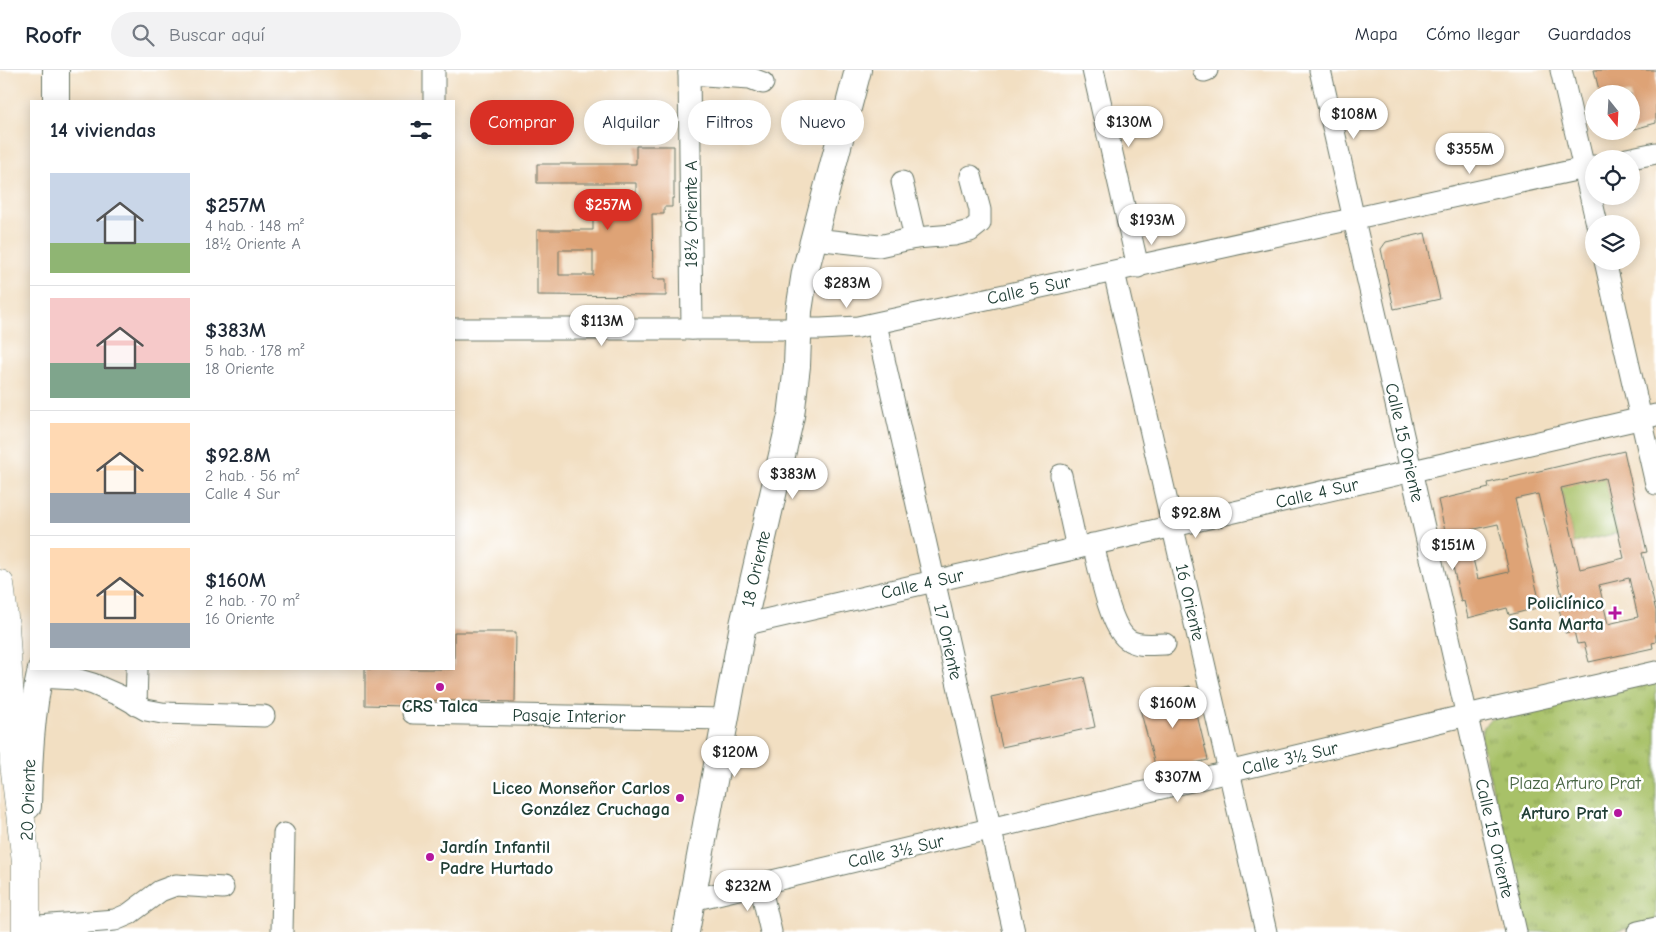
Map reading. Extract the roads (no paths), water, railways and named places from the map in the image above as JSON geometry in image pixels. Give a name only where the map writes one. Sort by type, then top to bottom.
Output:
[{"type":"highway","points":[[0,584],[5,626],[14,763],[26,862]]},
{"type":"highway","name":"20 Oriente","points":[[26,862],[26,929]]},
{"type":"main road","points":[[56,70],[56,100]]},
{"type":"main road","name":"18 Oriente","points":[[687,922],[743,625],[791,416],[795,392],[798,328],[805,272],[858,70]]},
{"type":"main road","name":"20 Oriente","points":[[26,862],[30,746],[40,673]]},
{"type":"street","points":[[434,70],[434,100]]},
{"type":"street","points":[[1093,70],[1138,266]]},
{"type":"street","name":"Calle 15 Oriente","points":[[1320,70],[1516,932]]},
{"type":"street","points":[[1561,70],[1585,153]]},
{"type":"street","points":[[689,72],[750,78],[763,83]]},
{"type":"street","name":"18½ Oriente A","points":[[689,72],[692,329]]},
{"type":"street","points":[[1640,156],[1656,152]]},
{"type":"street","name":"Calle 5 Sur","points":[[455,329],[840,328],[876,324],[1585,168]]},
{"type":"street","points":[[814,239],[879,246],[916,238],[954,235],[970,230],[980,223],[980,210],[971,176]]},
{"type":"street","points":[[902,182],[916,238]]},
{"type":"street","points":[[1607,270],[1648,417],[1656,484]]},
{"type":"street","name":"16 Oriente","points":[[1114,272],[1266,932]]},
{"type":"street","name":"17 Oriente","points":[[876,324],[1014,932]]},
{"type":"street","name":"Calle 4 Sur","points":[[743,625],[1648,417]]},
{"type":"street","points":[[1061,475],[1085,546],[1117,628],[1127,639],[1136,644],[1165,644]]},
{"type":"street","points":[[136,705],[137,670]]},
{"type":"street","name":"Calle 3½ Sur","points":[[687,922],[760,884],[1656,672]]},
{"type":"street","points":[[40,673],[94,684],[146,710],[162,713],[264,716]]},
{"type":"street","name":"Pasaje Interior","points":[[413,713],[724,719]]},
{"type":"street","points":[[282,932],[284,834]]},
{"type":"street","points":[[760,884],[771,932]]},
{"type":"street","points":[[26,929],[115,920],[129,914],[160,891],[176,885],[223,888]]},
{"type":"street","points":[[1638,932],[1656,928]]},
{"type":"place","name":"Policlínico Santa Marta","points":[[1615,613]]},
{"type":"place","name":"CRS Talca","points":[[440,687]]},
{"type":"place","name":"Liceo Monseñor Carlos González Cruchaga","points":[[680,798]]},
{"type":"place","name":"Arturo Prat","points":[[1618,813]]},
{"type":"place","name":"Jardín Infantil Padre Hurtado","points":[[430,857]]},
{"type":"park label","name":"Plaza Arturo Prat","points":[[1575,783]]}]
